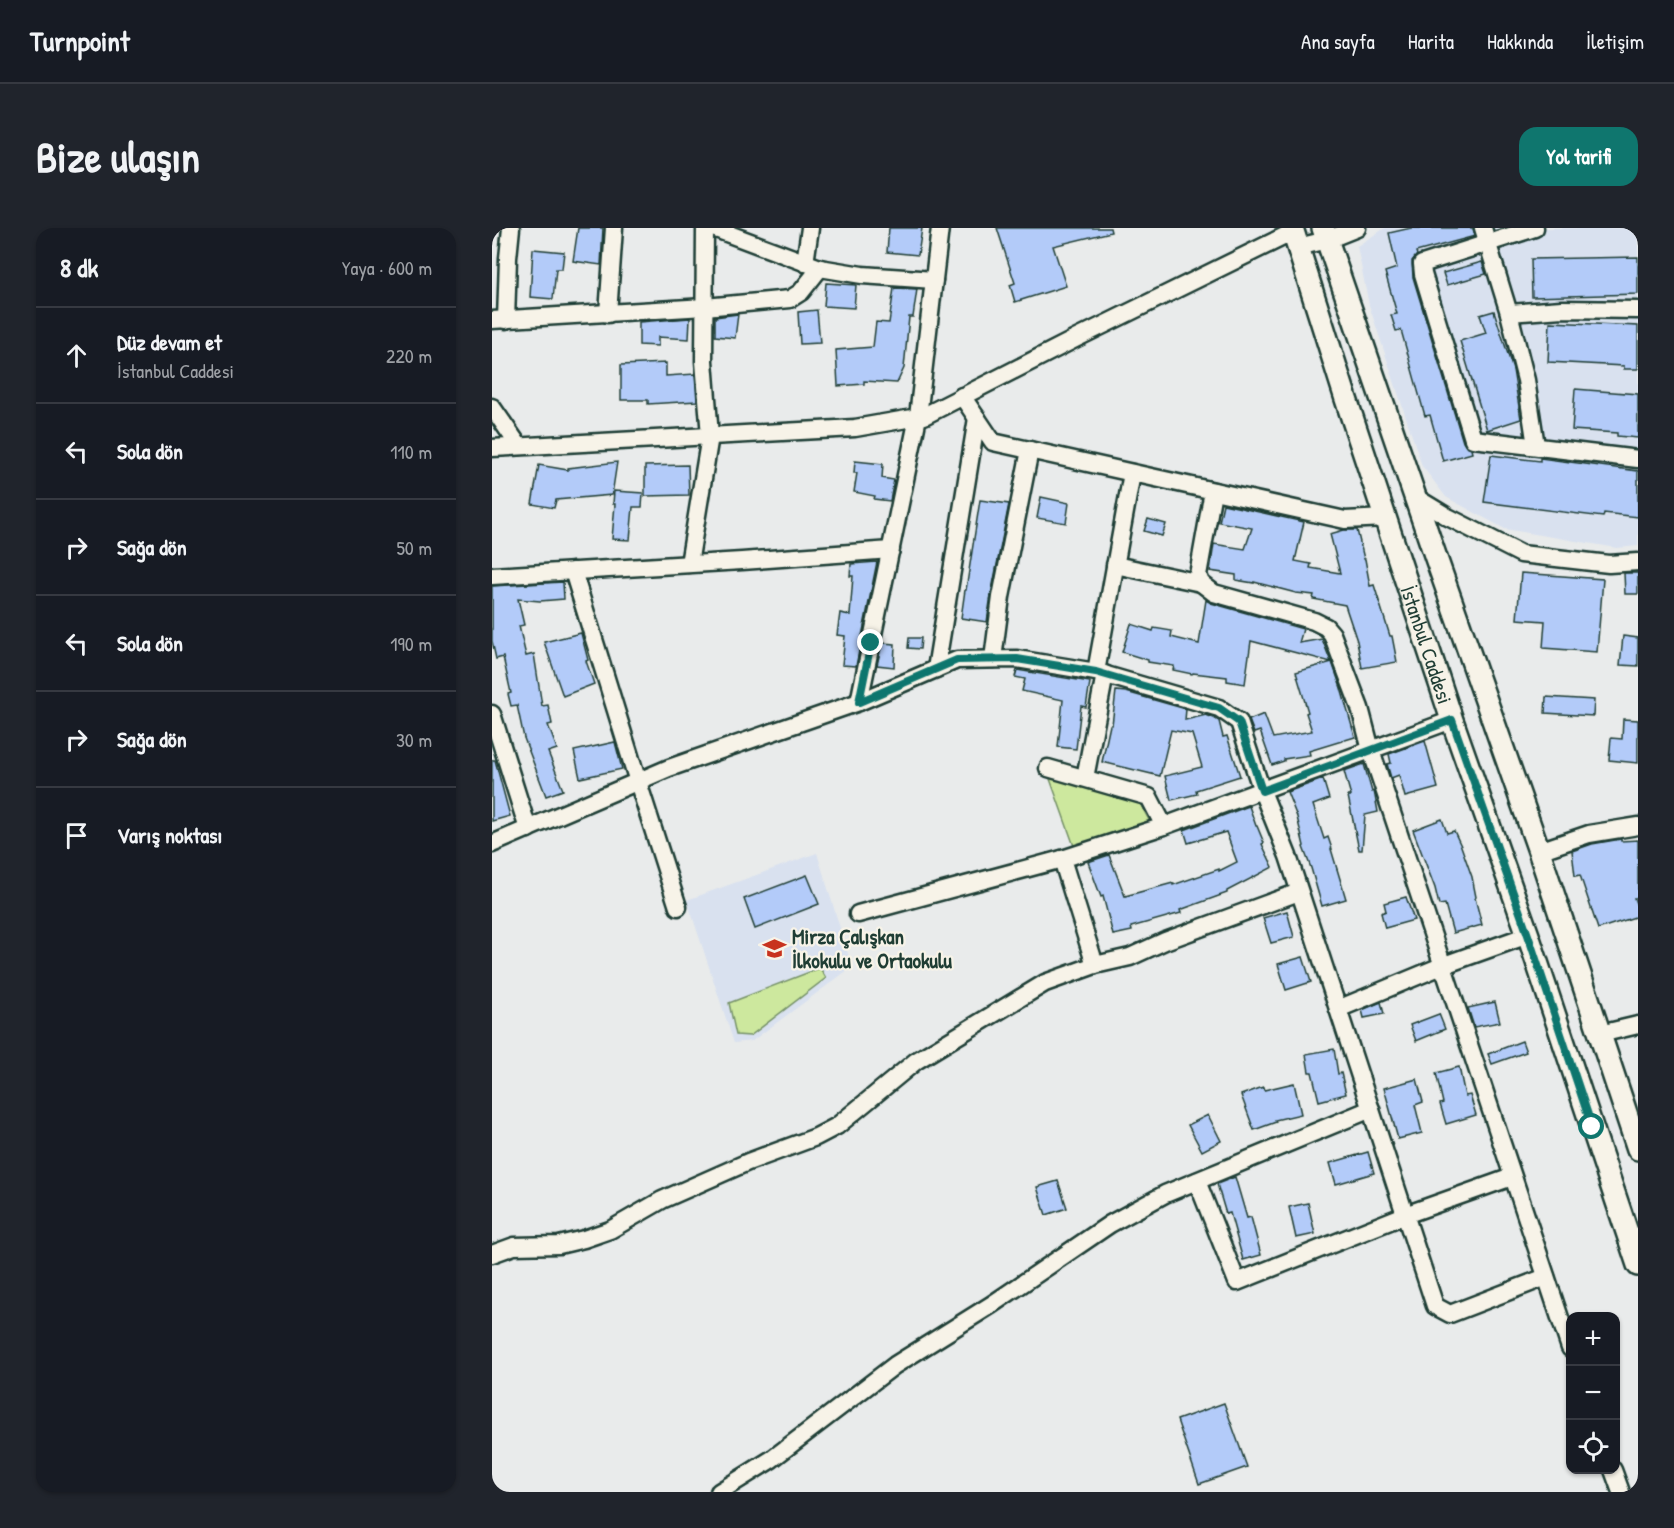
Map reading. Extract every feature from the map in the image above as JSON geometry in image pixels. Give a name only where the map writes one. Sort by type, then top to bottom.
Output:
[{"type":"main road","name":"İstanbul Caddesi","points":[[1325,234],[1539,850],[1638,1149]]},
{"type":"main road","name":"İstanbul Caddesi","points":[[1294,236],[1452,720],[1528,935],[1638,1265]]},
{"type":"street","points":[[511,228],[499,320],[705,307],[789,299],[801,292],[812,265],[810,228]]},
{"type":"street","points":[[608,314],[614,228]]},
{"type":"street","points":[[689,564],[710,436],[705,362],[705,228]]},
{"type":"street","points":[[714,228],[812,265],[862,275],[934,280]]},
{"type":"street","points":[[859,702],[918,417],[940,228]]},
{"type":"street","points":[[492,448],[855,428],[924,416],[1075,339],[1294,236],[1325,234],[1357,228]]},
{"type":"street","points":[[1535,228],[1485,236],[1422,264],[1423,274],[1473,439],[1638,459]]},
{"type":"street","points":[[1485,236],[1509,313],[1526,380],[1536,446]]},
{"type":"street","points":[[1509,313],[1562,309],[1638,310]]},
{"type":"street","points":[[962,396],[993,442],[1345,520],[1386,518]]},
{"type":"street","points":[[492,407],[519,446]]},
{"type":"street","points":[[936,669],[977,418]]},
{"type":"street","points":[[993,659],[1001,597],[1029,450]]},
{"type":"street","points":[[1085,778],[1115,565],[1132,472]]},
{"type":"street","points":[[1201,583],[1198,575],[1213,490]]},
{"type":"street","points":[[1415,497],[1448,517],[1521,554],[1609,564],[1638,562]]},
{"type":"street","points":[[492,576],[891,550]]},
{"type":"street","points":[[1115,565],[1201,583],[1214,592],[1314,621],[1326,627],[1332,634],[1356,698],[1371,750],[1566,1336]]},
{"type":"street","points":[[573,570],[678,907]]},
{"type":"street","points":[[492,844],[669,768],[859,702],[957,660],[1017,659],[1101,673],[1219,708],[1239,722],[1262,791],[1288,856],[1435,1306],[1450,1314],[1546,1277]]},
{"type":"street","points":[[493,719],[528,829]]},
{"type":"street","points":[[858,914],[1062,859],[1164,826],[1452,720]]},
{"type":"street","points":[[1047,768],[1149,797],[1164,826]]},
{"type":"street","points":[[1539,850],[1588,834],[1638,826]]},
{"type":"street","points":[[1062,859],[1095,965]]},
{"type":"street","points":[[492,1254],[514,1246],[559,1245],[610,1230],[662,1200],[748,1162],[816,1137],[837,1125],[916,1061],[1045,983],[1095,965],[1130,957],[1165,941],[1299,892]]},
{"type":"street","points":[[1338,1009],[1444,965],[1528,935]]},
{"type":"street","points":[[1600,1034],[1638,1025]]},
{"type":"street","points":[[719,1492],[772,1459],[895,1365],[991,1305],[1110,1224],[1165,1194],[1371,1109]]},
{"type":"street","points":[[1197,1181],[1238,1282],[1406,1215],[1512,1177]]},
{"type":"street","points":[[1614,1474],[1621,1492]]},
{"type":"shaded area","points":[[1385,228],[1638,228],[1638,546],[1617,548],[1505,529],[1446,497],[1422,466],[1369,305],[1357,246]]},
{"type":"shaded area","name":"Mirza Çalışkan İlkokulu ve Ortaokulu","points":[[817,853],[852,967],[752,1041],[734,1043],[687,900]]},
{"type":"green space","points":[[1049,776],[1138,800],[1150,822],[1074,846]]},
{"type":"green space","points":[[820,968],[826,978],[750,1036],[736,1035],[729,1003]]},
{"type":"building","points":[[578,228],[603,228],[601,265],[573,261]]},
{"type":"building","points":[[889,228],[922,228],[918,255],[887,252]]},
{"type":"building","points":[[997,228],[1110,228],[1111,232],[1053,246],[1066,286],[1015,302],[1010,285],[1015,283]]},
{"type":"building","points":[[1411,228],[1473,228],[1475,236],[1416,252],[1417,255],[1412,261],[1413,277],[1463,442],[1472,453],[1443,461],[1430,415],[1425,416],[1401,330],[1396,331],[1391,315],[1397,314],[1385,272],[1397,268],[1389,233]]},
{"type":"building","points":[[533,249],[564,252],[562,269],[556,269],[553,299],[530,297]]},
{"type":"building","points":[[1638,257],[1638,294],[1532,297],[1531,259]]},
{"type":"building","points":[[1482,262],[1486,274],[1447,285],[1443,273]]},
{"type":"building","points":[[826,283],[856,285],[854,308],[824,306]]},
{"type":"building","points":[[894,288],[917,289],[913,317],[909,317],[904,368],[897,383],[864,381],[864,384],[838,386],[836,350],[873,347],[876,322],[889,323]]},
{"type":"building","points":[[817,310],[820,343],[800,344],[798,312]]},
{"type":"building","points":[[1494,311],[1513,370],[1521,419],[1487,430],[1460,341],[1486,333],[1480,315]]},
{"type":"building","points":[[738,314],[735,338],[715,336],[715,317]]},
{"type":"building","points":[[690,318],[689,339],[658,337],[658,346],[639,345],[639,322]]},
{"type":"building","points":[[1550,322],[1638,326],[1638,369],[1624,369],[1624,366],[1548,362]]},
{"type":"building","points":[[666,363],[666,376],[695,374],[697,401],[648,404],[648,400],[621,400],[621,365]]},
{"type":"building","points":[[1575,389],[1638,394],[1638,438],[1617,436],[1617,433],[1572,430]]},
{"type":"building","points":[[1491,455],[1540,461],[1540,458],[1638,471],[1638,517],[1604,513],[1603,517],[1484,502]]},
{"type":"building","points":[[855,461],[883,464],[882,478],[894,480],[890,501],[874,499],[875,496],[854,492],[857,473],[854,473]]},
{"type":"building","points":[[617,462],[612,495],[556,500],[554,508],[532,504],[539,465],[568,470],[568,468]]},
{"type":"building","points":[[688,465],[689,495],[645,496],[645,466]]},
{"type":"building","points":[[614,491],[643,493],[642,507],[633,507],[630,540],[612,539]]},
{"type":"building","points":[[1041,497],[1069,503],[1066,523],[1037,518]]},
{"type":"building","points":[[980,500],[1009,504],[987,622],[961,618]]},
{"type":"building","points":[[1223,504],[1304,522],[1295,561],[1311,564],[1310,568],[1340,573],[1330,534],[1344,530],[1357,530],[1370,586],[1374,585],[1390,636],[1392,636],[1397,662],[1362,668],[1357,641],[1345,605],[1313,599],[1314,595],[1236,580],[1236,575],[1210,571],[1214,544],[1245,549],[1252,528],[1219,522]]},
{"type":"building","points":[[1148,519],[1166,524],[1162,536],[1144,531]]},
{"type":"building","points":[[877,562],[856,666],[842,665],[845,636],[837,635],[840,613],[850,615],[853,576],[850,576],[851,564]]},
{"type":"building","points":[[1521,573],[1603,579],[1597,652],[1543,648],[1545,621],[1517,619]]},
{"type":"building","points":[[1624,573],[1638,573],[1638,594],[1625,594]]},
{"type":"building","points":[[563,582],[564,599],[540,601],[518,599],[524,625],[519,626],[526,656],[534,654],[542,706],[548,705],[552,724],[548,725],[557,749],[548,752],[563,790],[546,796],[524,738],[517,705],[511,706],[508,694],[511,693],[503,657],[496,659],[492,641],[492,586]]},
{"type":"building","points":[[1206,600],[1303,629],[1299,643],[1322,639],[1331,662],[1251,641],[1245,684],[1227,681],[1227,677],[1173,670],[1174,666],[1148,662],[1148,660],[1122,652],[1131,624],[1153,631],[1154,628],[1172,631],[1171,637],[1199,644]]},
{"type":"building","points":[[581,633],[588,660],[586,661],[594,684],[563,696],[544,642]]},
{"type":"building","points":[[1623,636],[1638,638],[1638,666],[1620,665]]},
{"type":"building","points":[[909,638],[921,638],[920,649],[908,648]]},
{"type":"building","points":[[882,643],[895,644],[894,667],[877,665]]},
{"type":"building","points":[[1332,662],[1355,737],[1309,751],[1310,755],[1284,759],[1272,765],[1260,731],[1254,733],[1249,720],[1264,714],[1273,738],[1312,731],[1296,672]]},
{"type":"building","points":[[1017,670],[1090,682],[1086,707],[1081,706],[1076,749],[1058,747],[1063,700],[1022,691],[1025,679],[1015,677]]},
{"type":"building","points":[[1116,691],[1186,709],[1185,720],[1206,715],[1219,721],[1223,737],[1227,736],[1240,776],[1196,790],[1197,794],[1171,800],[1165,776],[1202,767],[1192,734],[1171,730],[1160,776],[1102,762],[1110,725],[1112,725]]},
{"type":"building","points":[[1546,697],[1594,700],[1593,716],[1545,713]]},
{"type":"building","points":[[1623,719],[1638,720],[1638,763],[1609,760],[1611,738],[1622,739]]},
{"type":"building","points":[[1425,741],[1438,788],[1405,797],[1399,775],[1391,778],[1387,764],[1391,763],[1389,754]]},
{"type":"building","points":[[615,742],[622,769],[580,778],[574,751]]},
{"type":"building","points":[[492,760],[495,760],[510,816],[492,821]]},
{"type":"building","points":[[1364,764],[1372,792],[1374,791],[1378,812],[1365,815],[1362,850],[1359,850],[1348,796],[1351,796],[1344,771]]},
{"type":"building","points":[[1323,779],[1329,799],[1313,805],[1324,839],[1328,837],[1346,899],[1322,906],[1303,847],[1297,817],[1287,792]]},
{"type":"building","points":[[1249,806],[1264,843],[1262,844],[1273,867],[1227,893],[1180,910],[1181,913],[1131,927],[1132,931],[1113,935],[1103,896],[1101,897],[1088,862],[1109,855],[1125,896],[1173,883],[1173,885],[1219,869],[1219,871],[1237,862],[1226,832],[1188,843],[1184,830]]},
{"type":"building","points":[[1442,819],[1447,833],[1454,831],[1461,846],[1472,877],[1482,925],[1453,933],[1445,904],[1439,905],[1413,830]]},
{"type":"building","points":[[1621,839],[1621,841],[1638,840],[1638,898],[1634,898],[1638,916],[1598,929],[1580,875],[1575,876],[1572,851],[1592,844]]},
{"type":"building","points":[[807,875],[819,904],[755,929],[744,899]]},
{"type":"building","points":[[1406,897],[1414,920],[1385,928],[1381,913],[1386,911],[1384,903]]},
{"type":"building","points":[[1287,911],[1294,937],[1271,943],[1263,918]]},
{"type":"building","points":[[1303,957],[1311,982],[1286,990],[1278,964]]},
{"type":"building","points":[[1381,1002],[1384,1014],[1364,1018],[1362,1010]]},
{"type":"building","points":[[1495,1002],[1500,1022],[1474,1027],[1468,1008]]},
{"type":"building","points":[[1439,1014],[1445,1029],[1416,1041],[1410,1025]]},
{"type":"building","points":[[1522,1041],[1526,1052],[1492,1064],[1488,1054]]},
{"type":"building","points":[[1334,1049],[1338,1074],[1341,1073],[1346,1094],[1319,1101],[1312,1072],[1309,1072],[1306,1054]]},
{"type":"building","points":[[1459,1067],[1465,1096],[1470,1095],[1476,1115],[1446,1124],[1440,1104],[1443,1103],[1436,1073]]},
{"type":"building","points":[[1417,1079],[1423,1102],[1415,1105],[1422,1133],[1398,1139],[1384,1088]]},
{"type":"building","points":[[1294,1083],[1301,1114],[1275,1120],[1276,1122],[1254,1130],[1241,1095],[1263,1087],[1264,1090]]},
{"type":"building","points":[[1208,1115],[1221,1141],[1202,1151],[1188,1125]]},
{"type":"building","points":[[1368,1152],[1374,1173],[1336,1184],[1330,1163]]},
{"type":"building","points":[[1235,1177],[1247,1218],[1251,1217],[1261,1255],[1243,1260],[1230,1213],[1226,1214],[1217,1184]]},
{"type":"building","points":[[1058,1181],[1067,1208],[1046,1215],[1037,1187]]},
{"type":"building","points":[[1308,1203],[1315,1234],[1296,1238],[1289,1207]]},
{"type":"building","points":[[1224,1403],[1247,1467],[1199,1484],[1177,1420]]},
{"type":"place","name":"Mirza Çalışkan İlkokulu ve Ortaokulu","points":[[774,948]]},
{"type":"route","points":[[871,643],[859,702],[957,660],[1017,659],[1096,672],[1219,708],[1239,722],[1262,791],[1452,720],[1528,935],[1592,1127]]}]
